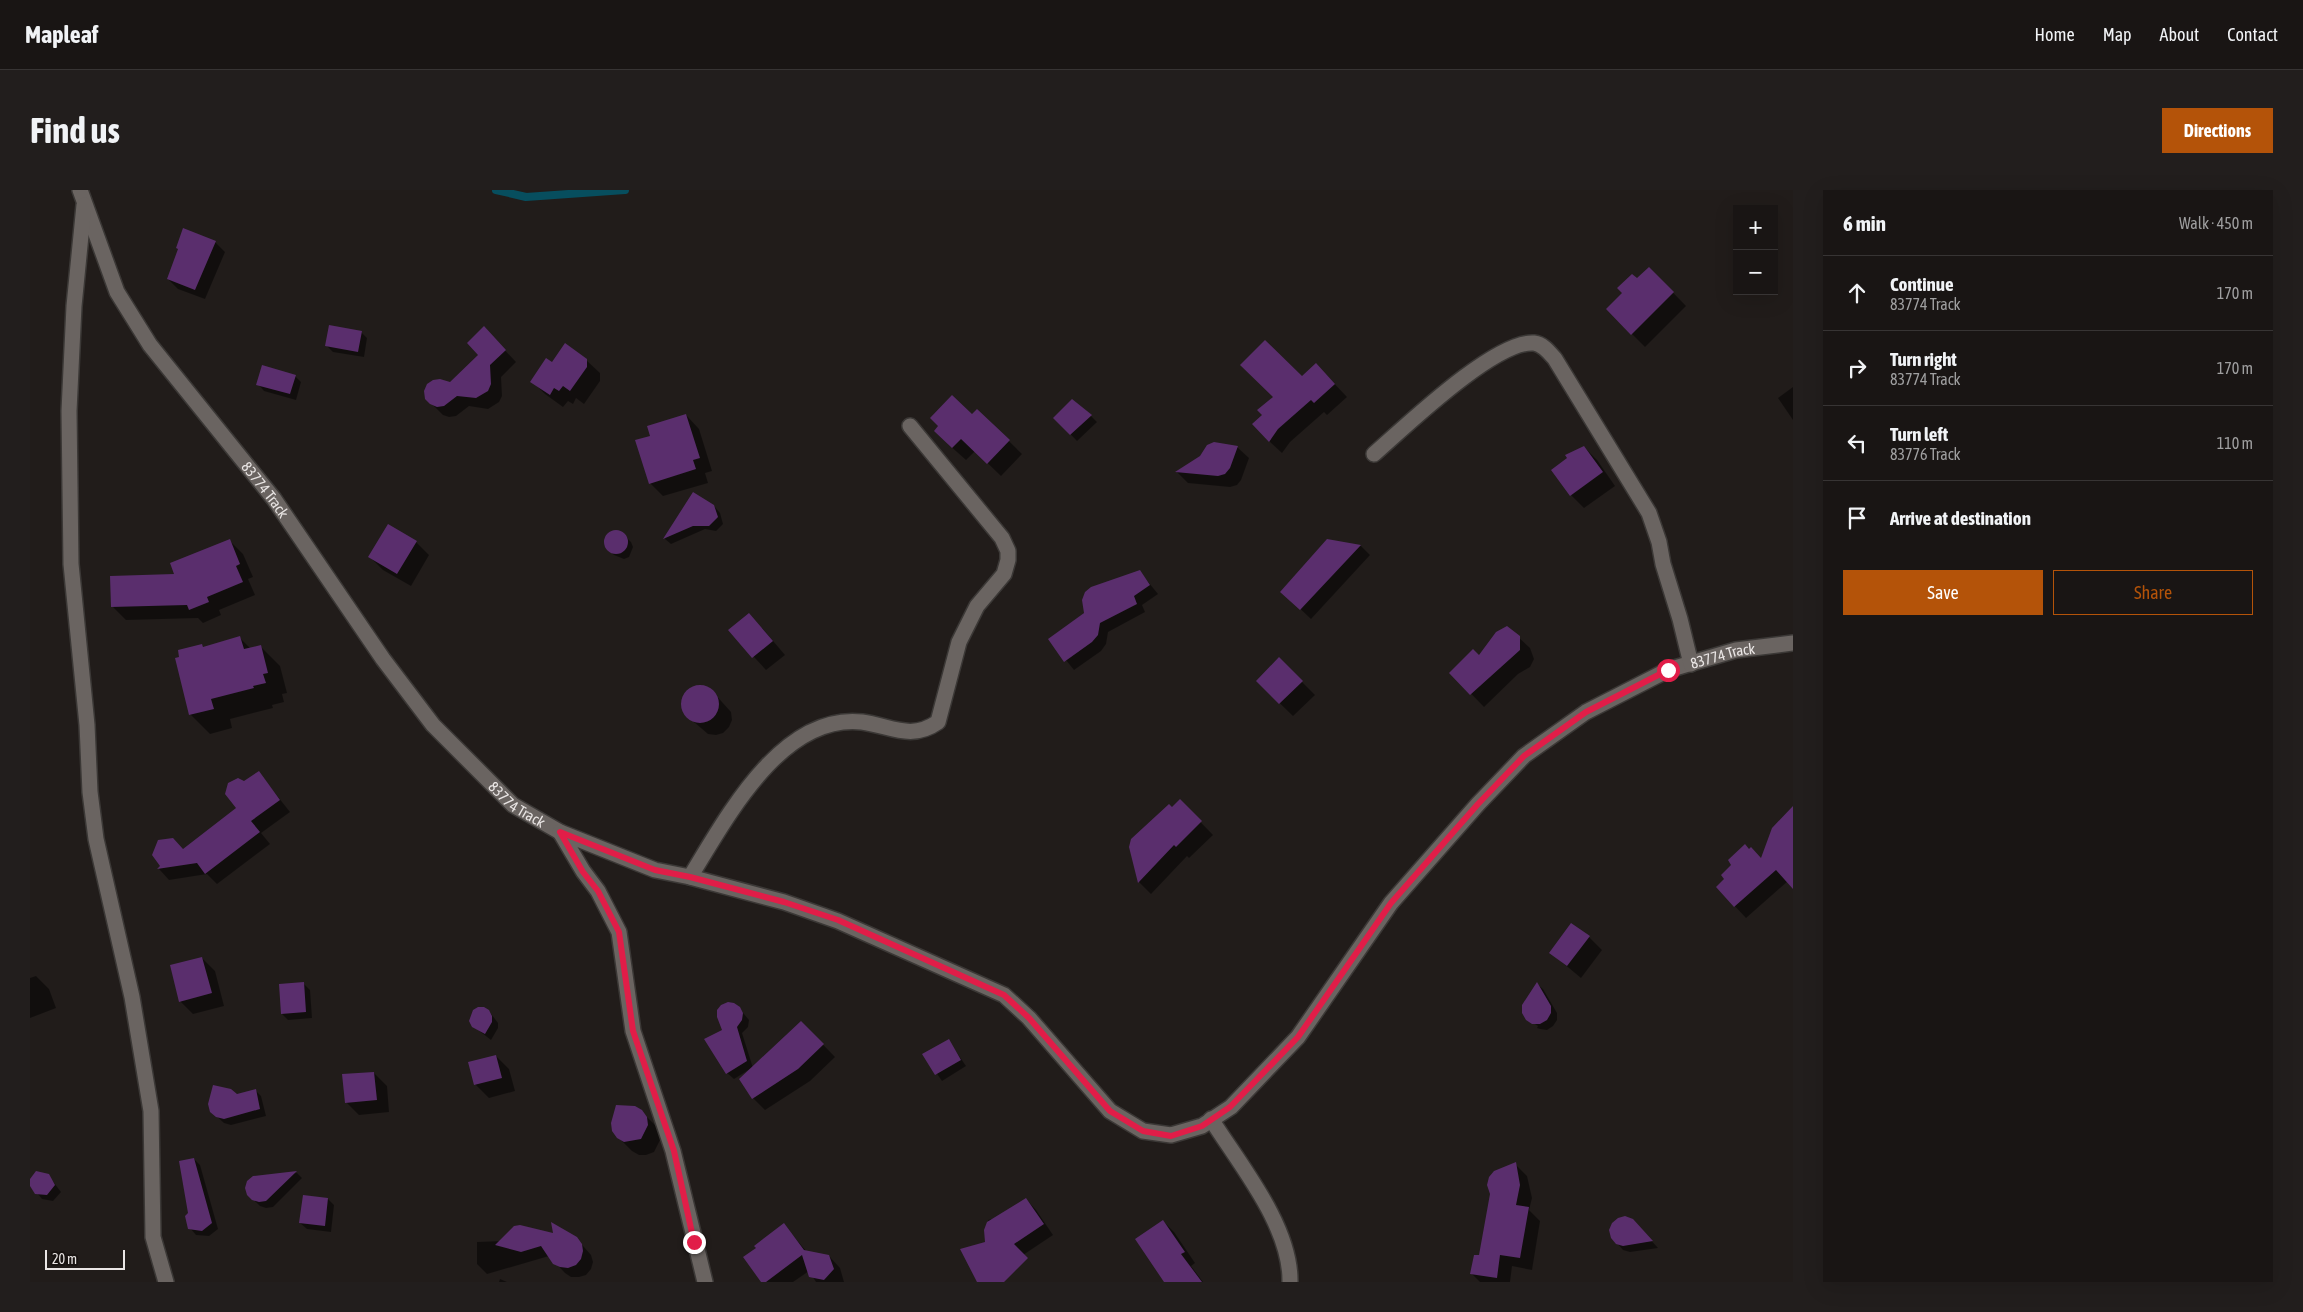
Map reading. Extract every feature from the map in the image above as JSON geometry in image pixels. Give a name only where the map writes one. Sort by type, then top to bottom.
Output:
[{"type":"street","name":"83774 Track","points":[[82,196],[117,292],[150,345],[274,499],[388,667],[433,725],[513,805],[560,832],[655,870],[690,877],[784,902],[838,920],[1004,995],[1029,1018],[1110,1111],[1143,1131],[1171,1136],[1202,1126],[1230,1107],[1298,1037],[1391,903],[1478,804],[1524,756],[1586,712],[1668,670],[1736,650],[1793,643]]},
{"type":"street","points":[[82,196],[69,411],[71,564],[96,839],[132,997],[151,1111],[153,1237],[166,1282]]},
{"type":"street","points":[[1374,454],[1464,378],[1504,350],[1529,343],[1536,343],[1546,348],[1555,359],[1649,513],[1660,542],[1663,564],[1680,619],[1691,664]]},
{"type":"street","points":[[690,877],[731,812],[771,762],[795,740],[818,728],[846,721],[863,722],[915,733],[928,729],[938,722],[959,642],[977,606],[1004,574],[1008,560],[1008,551],[1002,538],[910,426]]},
{"type":"street","points":[[560,832],[583,872],[602,897],[619,932],[633,1031],[674,1151],[705,1282]]},
{"type":"street","points":[[1211,1119],[1265,1204],[1284,1243],[1290,1282]]},
{"type":"building","points":[[183,228],[216,241],[195,290],[167,279],[178,249],[176,248]]},
{"type":"building","points":[[1649,267],[1674,292],[1631,335],[1606,309],[1622,293],[1617,288],[1632,274],[1637,278]]},
{"type":"building","points":[[329,325],[362,331],[358,352],[325,346]]},
{"type":"building","points":[[484,326],[506,350],[490,365],[491,384],[488,391],[476,398],[457,396],[444,406],[437,407],[430,404],[425,399],[424,391],[427,384],[433,380],[440,379],[450,382],[478,355],[467,343]]},
{"type":"building","points":[[1265,340],[1302,376],[1316,363],[1335,384],[1314,403],[1311,400],[1278,429],[1269,442],[1252,424],[1262,415],[1257,410],[1273,397],[1240,365]]},
{"type":"building","points":[[565,343],[587,359],[587,367],[570,391],[563,386],[559,391],[554,388],[550,395],[530,382],[546,358],[552,362]]},
{"type":"building","points":[[262,365],[296,375],[290,394],[256,385]]},
{"type":"building","points":[[952,395],[972,414],[977,409],[1010,440],[987,464],[961,439],[952,448],[934,431],[938,426],[930,418]]},
{"type":"building","points":[[1072,399],[1092,415],[1070,435],[1053,418]]},
{"type":"building","points":[[686,414],[700,458],[693,460],[696,469],[649,484],[635,440],[650,436],[647,426]]},
{"type":"building","points":[[1214,442],[1238,446],[1230,468],[1225,474],[1218,476],[1175,472],[1200,456],[1207,445]]},
{"type":"building","points":[[1584,446],[1603,472],[1570,496],[1551,470],[1567,458],[1565,455]]},
{"type":"building","points":[[693,492],[714,505],[718,517],[709,526],[693,526],[663,539]]},
{"type":"building","points":[[388,524],[417,541],[397,574],[368,557]]},
{"type":"building","points":[[616,530],[624,534],[628,542],[624,550],[616,554],[608,550],[604,542],[608,534]]},
{"type":"building","points":[[230,539],[240,564],[236,566],[243,582],[207,597],[209,602],[189,610],[187,605],[111,607],[110,576],[174,574],[170,563]]},
{"type":"building","points":[[1327,539],[1361,545],[1300,610],[1280,592]]},
{"type":"building","points":[[1140,570],[1150,585],[1134,596],[1137,604],[1100,623],[1098,635],[1092,642],[1064,662],[1048,639],[1084,613],[1082,600],[1085,592],[1091,587]]},
{"type":"building","points":[[749,613],[773,641],[752,658],[728,630]]},
{"type":"building","points":[[1507,626],[1520,636],[1520,650],[1470,695],[1449,673],[1473,649],[1479,655],[1496,632]]},
{"type":"building","points":[[240,636],[244,649],[261,645],[268,673],[263,674],[266,683],[211,699],[214,709],[189,715],[175,658],[179,657],[178,650],[202,644],[203,647]]},
{"type":"building","points":[[1279,657],[1303,681],[1279,704],[1256,681]]},
{"type":"building","points":[[700,685],[713,691],[719,704],[713,717],[700,723],[687,717],[681,704],[687,691]]},
{"type":"building","points":[[259,771],[280,800],[251,821],[260,832],[205,874],[197,863],[157,869],[160,866],[152,855],[158,840],[173,838],[183,849],[236,808],[225,794],[228,783],[238,778],[244,781]]},
{"type":"building","points":[[1180,799],[1202,821],[1176,847],[1174,845],[1138,883],[1129,847],[1131,839],[1169,804],[1172,807]]},
{"type":"building","points":[[1793,806],[1793,889],[1776,870],[1734,907],[1716,887],[1724,879],[1721,875],[1731,865],[1728,860],[1745,844],[1749,849],[1751,847],[1761,858],[1772,828]]},
{"type":"building","points":[[1571,923],[1590,936],[1567,966],[1549,953]]},
{"type":"building","points":[[202,957],[212,993],[179,1002],[170,965]]},
{"type":"building","points":[[304,982],[306,1012],[281,1014],[279,984]]},
{"type":"building","points":[[1537,982],[1551,1006],[1551,1013],[1547,1020],[1540,1024],[1532,1024],[1526,1020],[1522,1013],[1522,1005]]},
{"type":"building","points":[[728,1002],[740,1007],[743,1013],[742,1020],[737,1027],[747,1061],[726,1074],[704,1039],[722,1030],[717,1017],[717,1010],[721,1005]]},
{"type":"building","points":[[478,1007],[484,1007],[489,1010],[492,1016],[492,1022],[485,1034],[472,1027],[469,1021],[473,1010]]},
{"type":"building","points":[[801,1021],[824,1044],[798,1069],[752,1099],[739,1079]]},
{"type":"building","points":[[949,1039],[961,1060],[935,1075],[922,1054]]},
{"type":"building","points":[[496,1055],[502,1078],[474,1085],[468,1062]]},
{"type":"building","points":[[374,1072],[377,1100],[345,1103],[342,1074]]},
{"type":"building","points":[[213,1085],[231,1089],[237,1094],[256,1089],[260,1109],[224,1119],[216,1117],[210,1112],[208,1104]]},
{"type":"building","points":[[616,1105],[635,1106],[642,1110],[647,1117],[648,1125],[641,1139],[624,1142],[617,1138],[612,1131],[611,1123]]},
{"type":"building","points":[[194,1158],[212,1223],[202,1231],[188,1229],[185,1216],[188,1213],[179,1161]]},
{"type":"building","points":[[1516,1162],[1520,1185],[1516,1205],[1529,1207],[1520,1258],[1500,1255],[1497,1278],[1470,1274],[1474,1255],[1479,1255],[1490,1194],[1487,1185],[1489,1177],[1494,1171]]},
{"type":"building","points":[[36,1171],[49,1174],[55,1185],[47,1195],[35,1194],[30,1186],[30,1179]]},
{"type":"building","points":[[297,1171],[266,1201],[252,1200],[247,1195],[245,1188],[247,1181],[253,1176]]},
{"type":"building","points":[[303,1195],[328,1198],[325,1226],[299,1223]]},
{"type":"building","points":[[1026,1198],[1044,1224],[1014,1244],[1028,1258],[1004,1282],[977,1282],[960,1249],[985,1242],[984,1230],[987,1222]]},
{"type":"building","points":[[1625,1216],[1633,1219],[1653,1241],[1623,1246],[1616,1244],[1611,1238],[1609,1230],[1612,1223],[1618,1218]]},
{"type":"building","points":[[1163,1220],[1185,1252],[1181,1254],[1202,1282],[1164,1282],[1135,1239]]},
{"type":"building","points":[[551,1222],[577,1237],[582,1244],[581,1259],[576,1265],[568,1268],[553,1264],[541,1246],[521,1252],[495,1245],[514,1226],[520,1225],[553,1233]]},
{"type":"building","points":[[784,1223],[804,1250],[829,1255],[834,1269],[824,1280],[809,1277],[802,1255],[766,1282],[761,1282],[743,1257]]},
{"type":"waterway","points":[[496,190],[526,197],[625,190]]},
{"type":"route","points":[[694,1242],[668,1130],[644,1067],[633,1031],[622,966],[619,932],[609,908],[583,872],[560,832],[655,870],[690,877],[784,902],[838,920],[1004,995],[1029,1018],[1110,1111],[1143,1131],[1171,1136],[1202,1126],[1230,1107],[1298,1037],[1391,903],[1478,804],[1524,756],[1586,712],[1668,670]]}]
